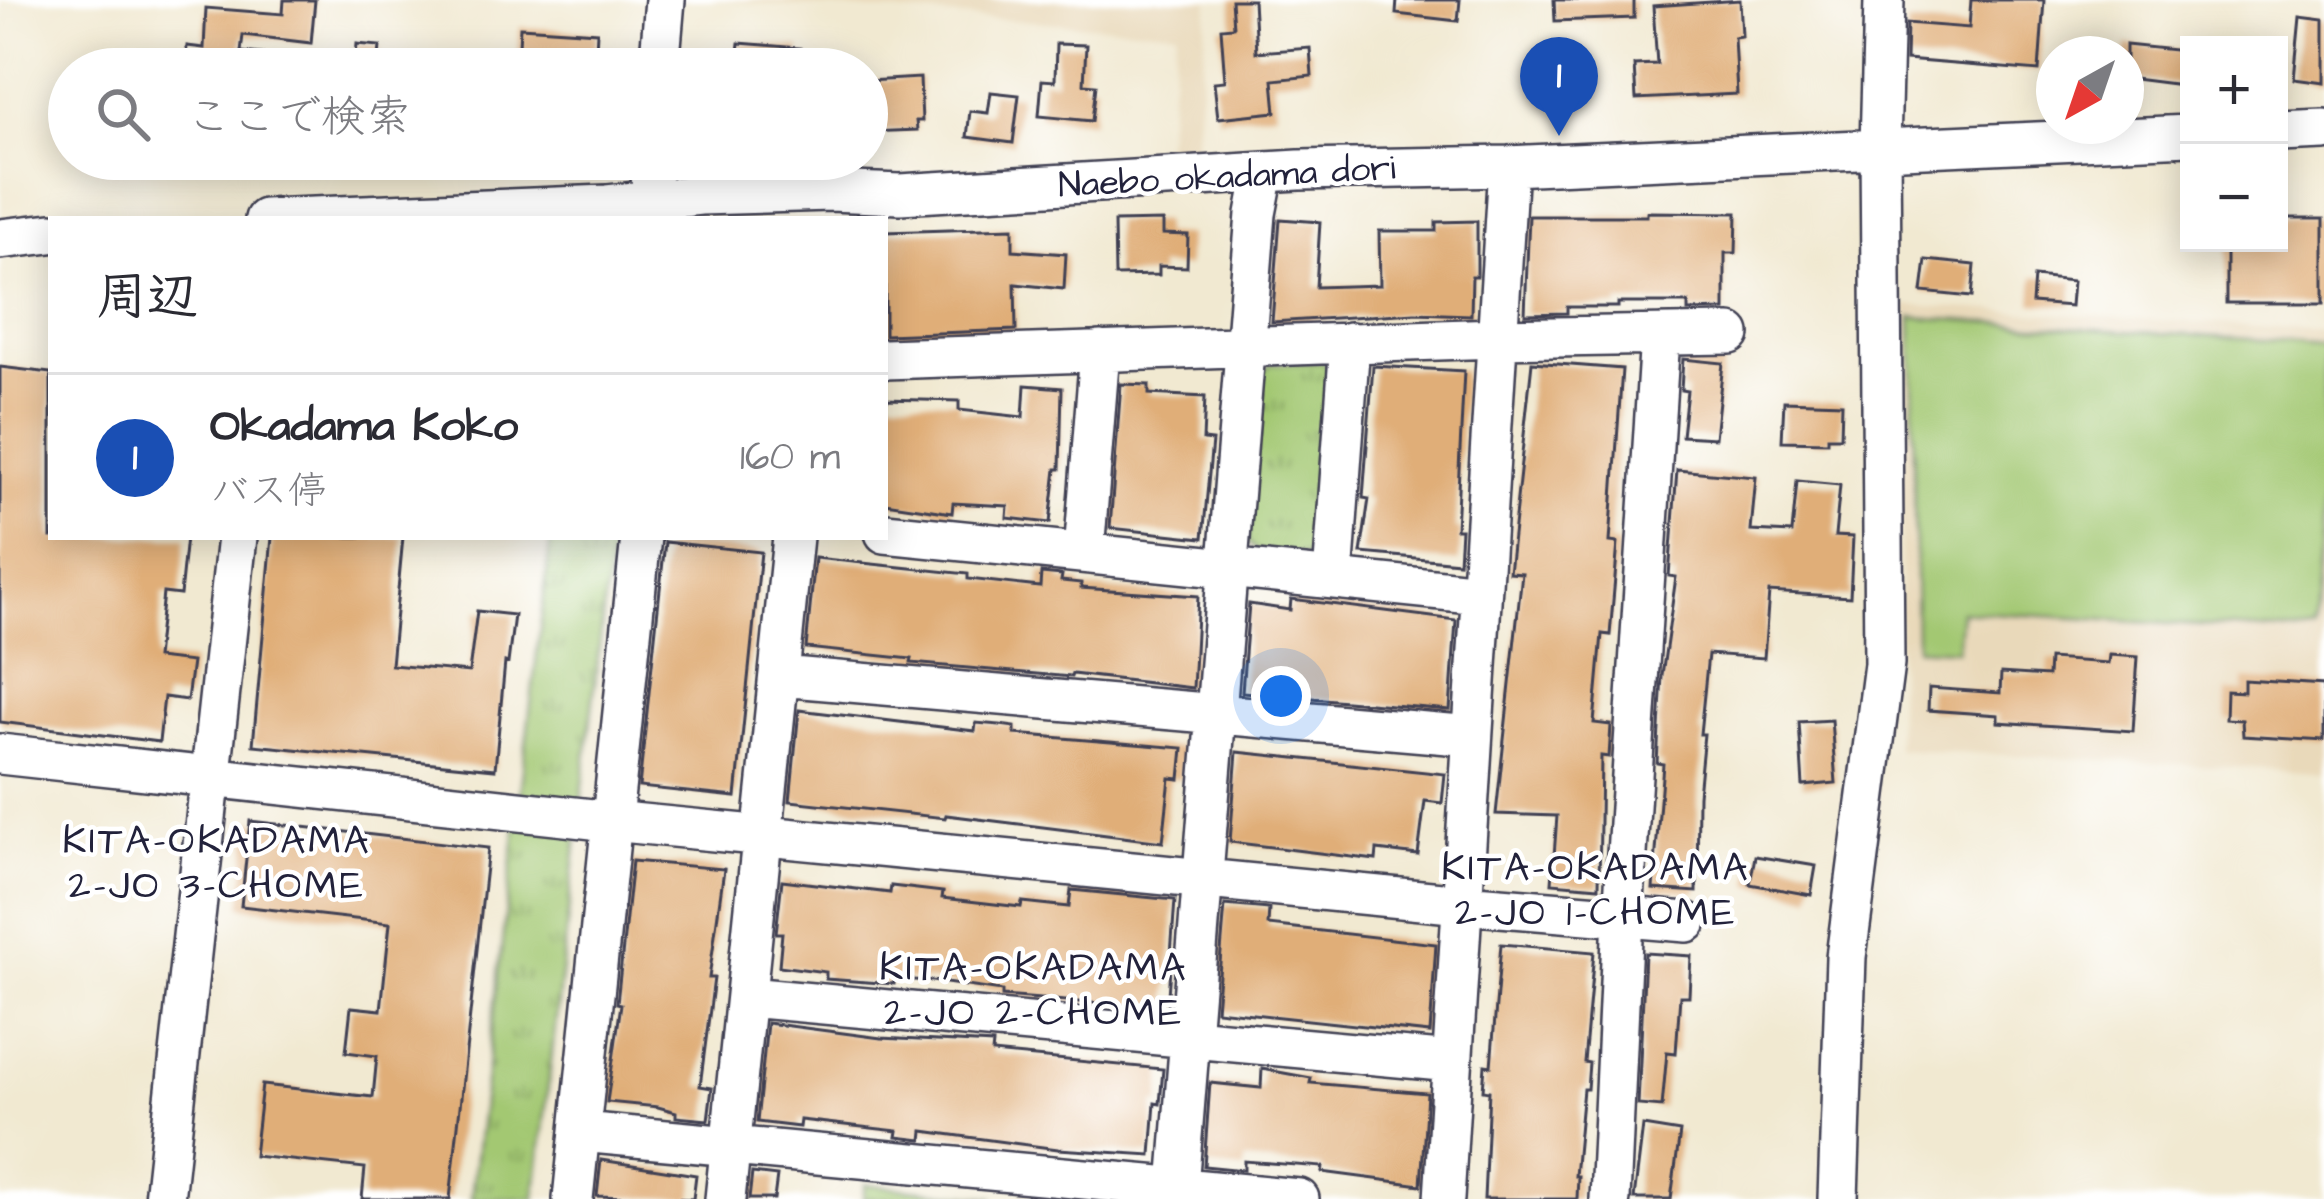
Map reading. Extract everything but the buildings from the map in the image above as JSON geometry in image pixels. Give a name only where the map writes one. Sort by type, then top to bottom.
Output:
[{"type":"street","points":[[660,48],[664,0]]},
{"type":"street","points":[[1838,1199],[1846,957],[1884,664],[1880,146],[1885,0]]},
{"type":"street","points":[[2288,132],[2324,130]]},
{"type":"street","name":"Naebo okadama dori","points":[[397,216],[652,210],[700,195],[829,205],[900,194],[1264,172],[1508,166],[2180,135]]},
{"type":"street","points":[[1444,1199],[1508,166]]},
{"type":"street","points":[[1178,1194],[1214,713],[1230,568],[1256,214],[1264,172]]},
{"type":"street","points":[[651,180],[652,210]]},
{"type":"street","points":[[0,239],[48,232]]},
{"type":"street","points":[[888,359],[1730,334]]},
{"type":"street","points":[[1610,1199],[1660,336]]},
{"type":"street","points":[[1333,578],[1350,342]]},
{"type":"street","points":[[1084,553],[1100,351]]},
{"type":"street","points":[[888,532],[1481,594]]},
{"type":"street","points":[[164,1199],[237,540]]},
{"type":"street","points":[[573,1199],[641,540]]},
{"type":"street","points":[[725,1199],[793,540]]},
{"type":"street","points":[[780,676],[1472,736]]},
{"type":"street","points":[[0,754],[611,821],[1688,922]]},
{"type":"street","points":[[747,997],[1452,1062]]},
{"type":"street","points":[[581,1132],[731,1143],[1028,1186],[1299,1199]]},
{"type":"shaded area","points":[[710,0],[1209,0],[1195,149],[1165,149],[1177,31]]},
{"type":"shaded area","points":[[1906,305],[2324,330],[2324,772],[1896,749]]},
{"type":"green space","points":[[1912,317],[2324,344],[2324,490],[2314,633],[1961,611],[1957,650],[1916,648]]},
{"type":"green space","points":[[1323,362],[1333,374],[1318,557],[1259,552],[1248,542],[1261,374],[1270,364]]},
{"type":"green space","points":[[551,540],[612,540],[535,1199],[471,1199]]},
{"type":"green space","points":[[865,1184],[993,1198],[863,1199]]},
{"type":"place","name":"Okadama Koko","points":[[1559,136]]},
{"type":"district","name":"KITA-OKADAMA 2-JO 3-CHOME","points":[[217,864]]},
{"type":"district","name":"KITA-OKADAMA 2-JO 1-CHOME","points":[[1596,892]]},
{"type":"district","name":"KITA-OKADAMA 2-JO 2-CHOME","points":[[1034,992]]}]
